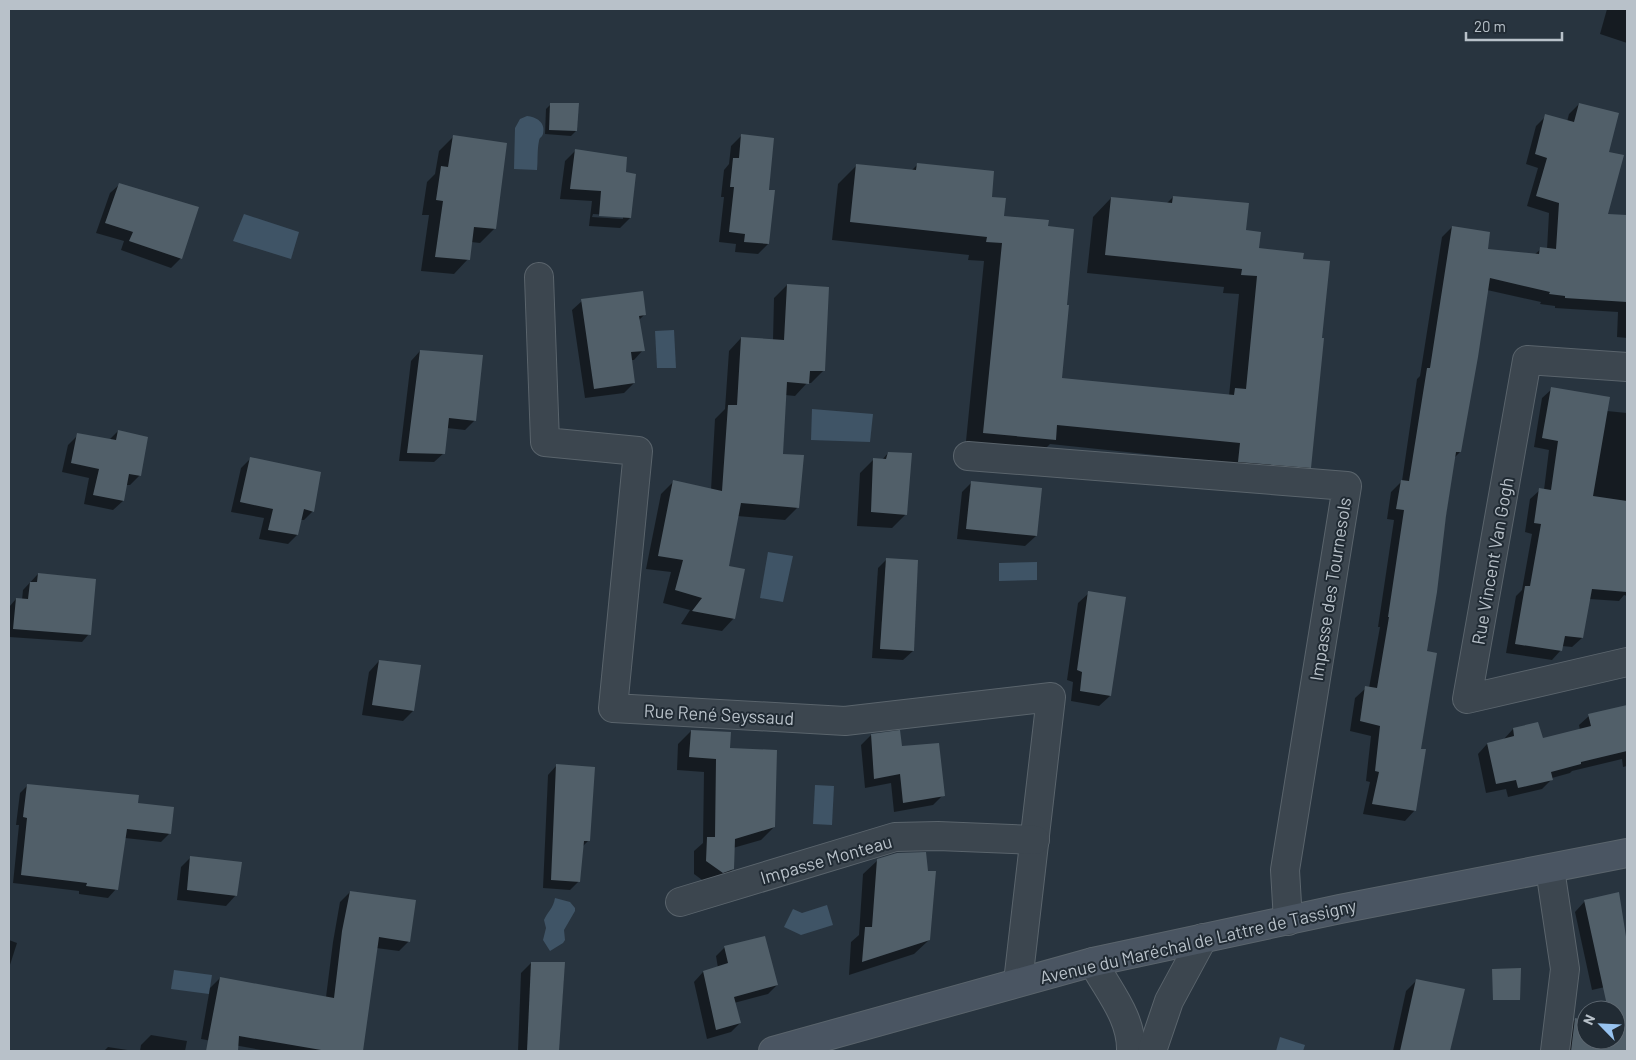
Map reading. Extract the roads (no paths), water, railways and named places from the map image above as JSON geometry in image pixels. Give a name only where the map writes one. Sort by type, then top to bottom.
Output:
[{"type":"main road","name":"Avenue du Maréchal de Lattre de Tassigny","points":[[773,1051],[1093,962],[1340,909],[1627,853]]},
{"type":"street","name":"Rue René Seyssaud","points":[[539,277],[546,442],[638,451],[613,708],[845,721],[1051,697],[1018,982]]},
{"type":"street","name":"Rue Vincent Van Gogh","points":[[1627,368],[1527,360],[1467,698],[1627,662]]},
{"type":"street","name":"Impasse des Tournesols","points":[[968,456],[1347,486],[1285,870],[1288,921]]},
{"type":"street","name":"Impasse Monteau","points":[[680,902],[895,837],[938,836],[1035,840]]},
{"type":"street","points":[[1550,869],[1565,969],[1555,1051]]},
{"type":"street","points":[[1152,1051],[1169,1001],[1203,938]]},
{"type":"street","points":[[1093,962],[1125,1017],[1132,1041],[1132,1051]]},
{"type":"water","points":[[527,116],[540,121],[544,130],[538,144],[537,170],[514,169],[515,128],[520,119]]},
{"type":"water","points":[[244,214],[299,232],[291,259],[233,241]]},
{"type":"water","points":[[674,330],[676,368],[657,368],[655,331]]},
{"type":"water","points":[[812,409],[873,414],[870,442],[811,440]]},
{"type":"water","points":[[768,552],[793,556],[783,602],[760,598]]},
{"type":"water","points":[[1037,562],[1037,580],[999,581],[999,563]]},
{"type":"water","points":[[815,785],[834,786],[832,825],[813,824]]},
{"type":"water","points":[[555,898],[570,902],[575,911],[564,930],[565,940],[550,951],[543,940],[546,928],[544,920]]},
{"type":"water","points":[[827,905],[833,925],[801,935],[784,927],[793,909],[802,913]]},
{"type":"water","points":[[174,970],[212,975],[209,994],[171,989]]},
{"type":"water","points":[[1280,1037],[1305,1045],[1303,1051],[1276,1051]]}]
